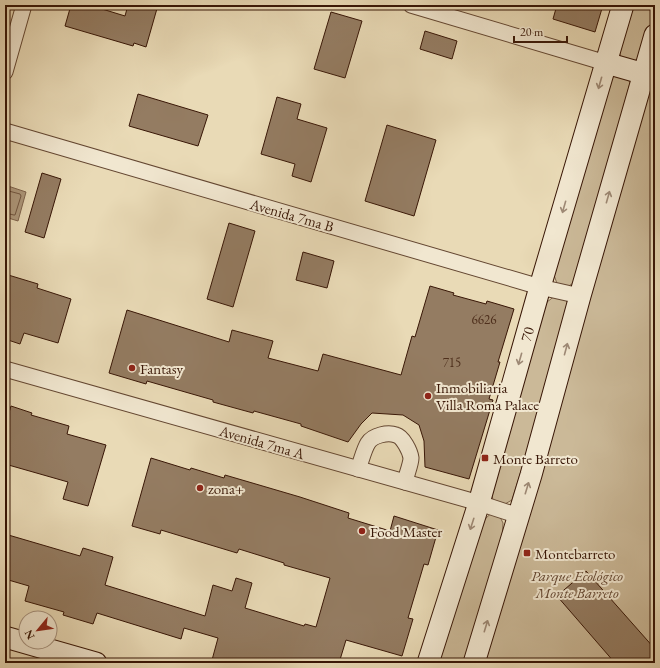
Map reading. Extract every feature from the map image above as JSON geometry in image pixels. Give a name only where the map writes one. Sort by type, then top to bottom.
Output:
[{"type":"main road","name":"70","points":[[428,663],[479,503],[540,287],[623,5]]},
{"type":"main road","points":[[474,663],[531,475],[580,296],[649,75],[655,35]]},
{"type":"main road","points":[[606,63],[649,75]]},
{"type":"main road","points":[[5,637],[96,663]]},
{"type":"street","points":[[5,72],[24,5]]},
{"type":"street","points":[[412,5],[606,63]]},
{"type":"street","name":"Avenida 7ma B","points":[[5,131],[540,287],[580,296]]},
{"type":"street","name":"Avenida 7ma A","points":[[5,369],[479,503],[519,516]]},
{"type":"street","points":[[358,469],[368,442],[376,436],[388,434],[397,435],[409,450],[411,459],[405,482]]},
{"type":"green space","points":[[633,5],[655,5],[655,10],[642,56],[623,68],[619,49]]},
{"type":"green space","points":[[623,68],[630,83],[576,281],[560,292],[554,275],[612,78]]},
{"type":"green space","name":"Parque Ecológico Monte Barreto","points":[[644,73],[655,77],[655,663],[472,663]]},
{"type":"green space","points":[[560,292],[569,305],[567,323],[512,500],[496,509],[491,493],[540,316],[547,302]]},
{"type":"green space","points":[[496,509],[503,523],[502,542],[465,663],[438,663],[478,532],[486,518]]},
{"type":"water","points":[[5,185],[26,192],[18,221],[5,217]]},
{"type":"building","points":[[71,5],[89,5],[125,16],[128,5],[158,5],[146,47],[134,43],[133,46],[65,26]]},
{"type":"building","points":[[557,5],[603,5],[595,32],[553,19]]},
{"type":"building","points":[[331,12],[362,21],[345,78],[314,69]]},
{"type":"building","points":[[425,31],[457,41],[452,59],[420,49]]},
{"type":"building","points":[[138,94],[208,115],[198,146],[129,126]]},
{"type":"building","points":[[277,97],[301,104],[297,119],[327,128],[311,182],[292,176],[295,164],[261,154]]},
{"type":"building","points":[[387,125],[436,140],[414,216],[365,201]]},
{"type":"building","points":[[42,173],[61,179],[44,238],[25,232]]},
{"type":"building","points":[[229,223],[255,231],[233,307],[207,299]]},
{"type":"building","points":[[303,252],[334,261],[327,288],[296,280]]},
{"type":"building","points":[[5,274],[38,284],[37,288],[71,299],[58,343],[24,333],[20,344],[5,339]]},
{"type":"building","points":[[430,286],[454,293],[453,295],[486,304],[487,301],[514,309],[498,362],[500,362],[489,399],[493,400],[469,479],[425,467],[424,441],[419,425],[403,415],[372,413],[361,424],[348,442],[301,426],[301,424],[254,411],[253,413],[213,402],[213,400],[147,381],[146,384],[109,373],[127,310],[229,342],[232,330],[273,341],[268,358],[318,371],[323,354],[401,375],[412,336],[415,337]]},
{"type":"building","points":[[11,406],[32,413],[31,415],[69,426],[67,434],[106,445],[88,506],[63,499],[68,482],[5,464],[5,426]]},
{"type":"building","points":[[151,458],[190,470],[191,468],[224,478],[225,475],[300,497],[349,513],[348,518],[390,531],[394,516],[438,530],[428,565],[424,564],[408,618],[413,619],[402,656],[346,640],[339,663],[223,663],[212,660],[218,638],[184,628],[181,639],[97,613],[93,624],[63,615],[64,612],[25,601],[29,586],[5,579],[5,534],[80,556],[83,548],[113,557],[105,585],[205,616],[213,585],[232,591],[236,578],[252,583],[245,608],[304,626],[305,624],[316,627],[330,578],[284,565],[284,563],[239,549],[237,553],[161,530],[160,534],[132,526]]},
{"type":"building","points":[[586,571],[655,649],[655,658],[649,663],[615,663],[557,596]]},
{"type":"place","name":"Fantasy","points":[[132,368]]},
{"type":"place","name":"Inmobiliaria Villa Roma Palace","points":[[428,396]]},
{"type":"place","name":"Monte Barreto","points":[[485,458]]},
{"type":"place","name":"zona+","points":[[200,488]]},
{"type":"place","name":"Food Master","points":[[362,531]]},
{"type":"place","name":"Montebarreto","points":[[527,553]]}]
